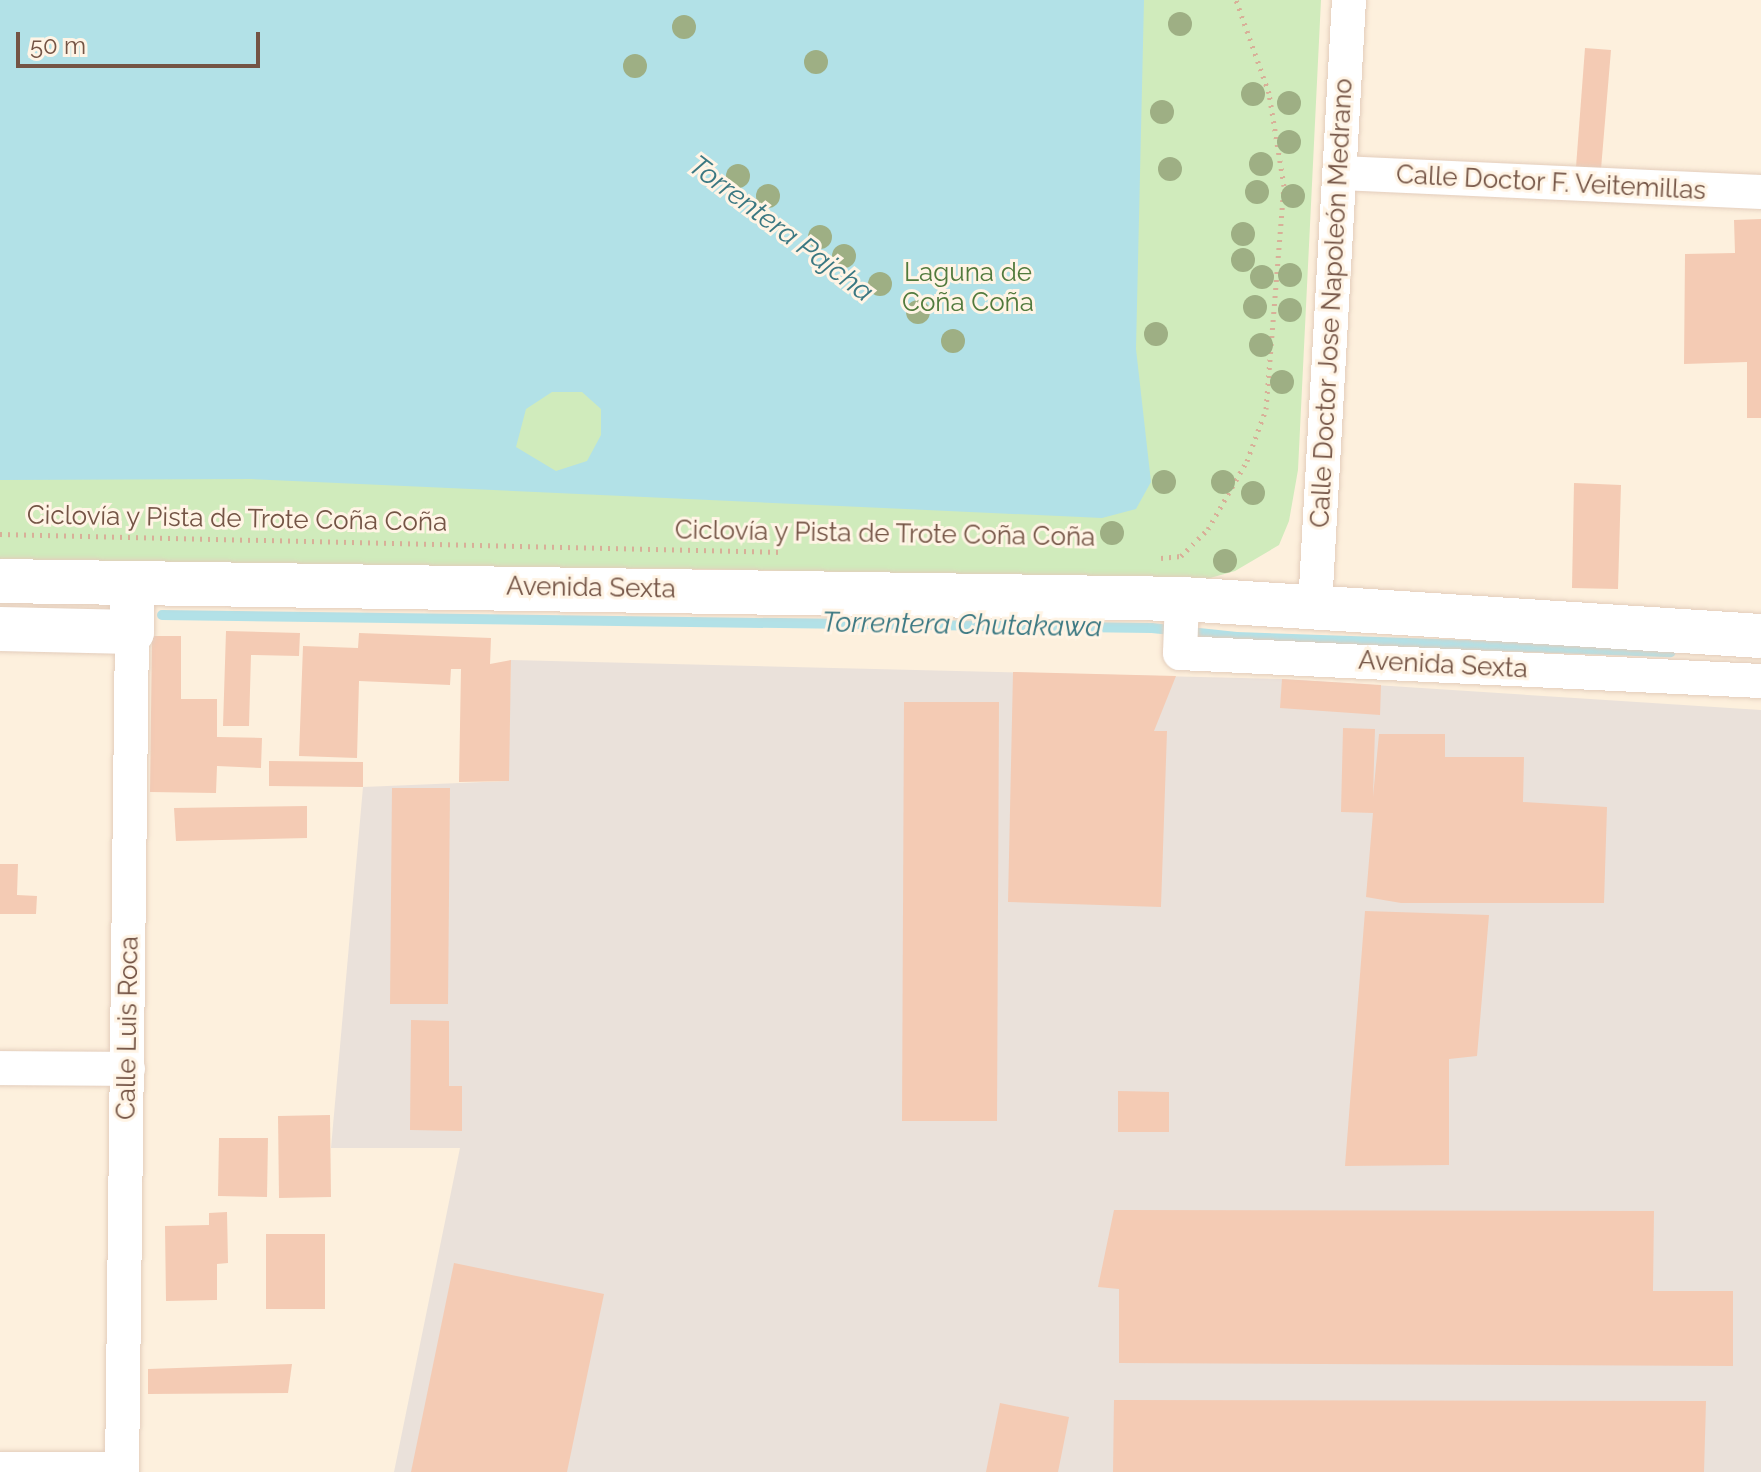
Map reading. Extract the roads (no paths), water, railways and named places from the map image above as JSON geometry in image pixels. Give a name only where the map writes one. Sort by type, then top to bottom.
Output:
[{"type":"main road","name":"Avenida Sexta","points":[[0,581],[1315,606],[1761,636]]},
{"type":"main road","name":"Calle Luis Roca","points":[[132,584],[132,632]]},
{"type":"main road","points":[[0,629],[132,632]]},
{"type":"street","name":"Calle Doctor Jose Napoleón Medrano","points":[[1315,606],[1349,0]]},
{"type":"street","name":"Calle Doctor F. Veitemillas","points":[[1341,173],[1761,192]]},
{"type":"street","name":"Avenida Sexta","points":[[1182,603],[1180,653],[1761,681]]},
{"type":"street","name":"Calle Luis Roca","points":[[122,1470],[132,632]]},
{"type":"street","points":[[0,1068],[128,1069]]},
{"type":"street","points":[[0,1469],[122,1470]]},
{"type":"water","name":"Laguna de Coña Coña","points":[[0,0],[1144,0],[1136,349],[1151,482],[1136,509],[1102,518],[251,479],[0,480]],"holes":[[[552,392],[582,392],[601,409],[601,435],[587,461],[556,471],[516,447],[526,409]]]},
{"type":"waterway","name":"Torrentera Chutakawa","points":[[162,615],[1152,628],[1237,637],[1671,652]]},
{"type":"water label","name":"Torrentera Pajcha","points":[[781,229]]}]
